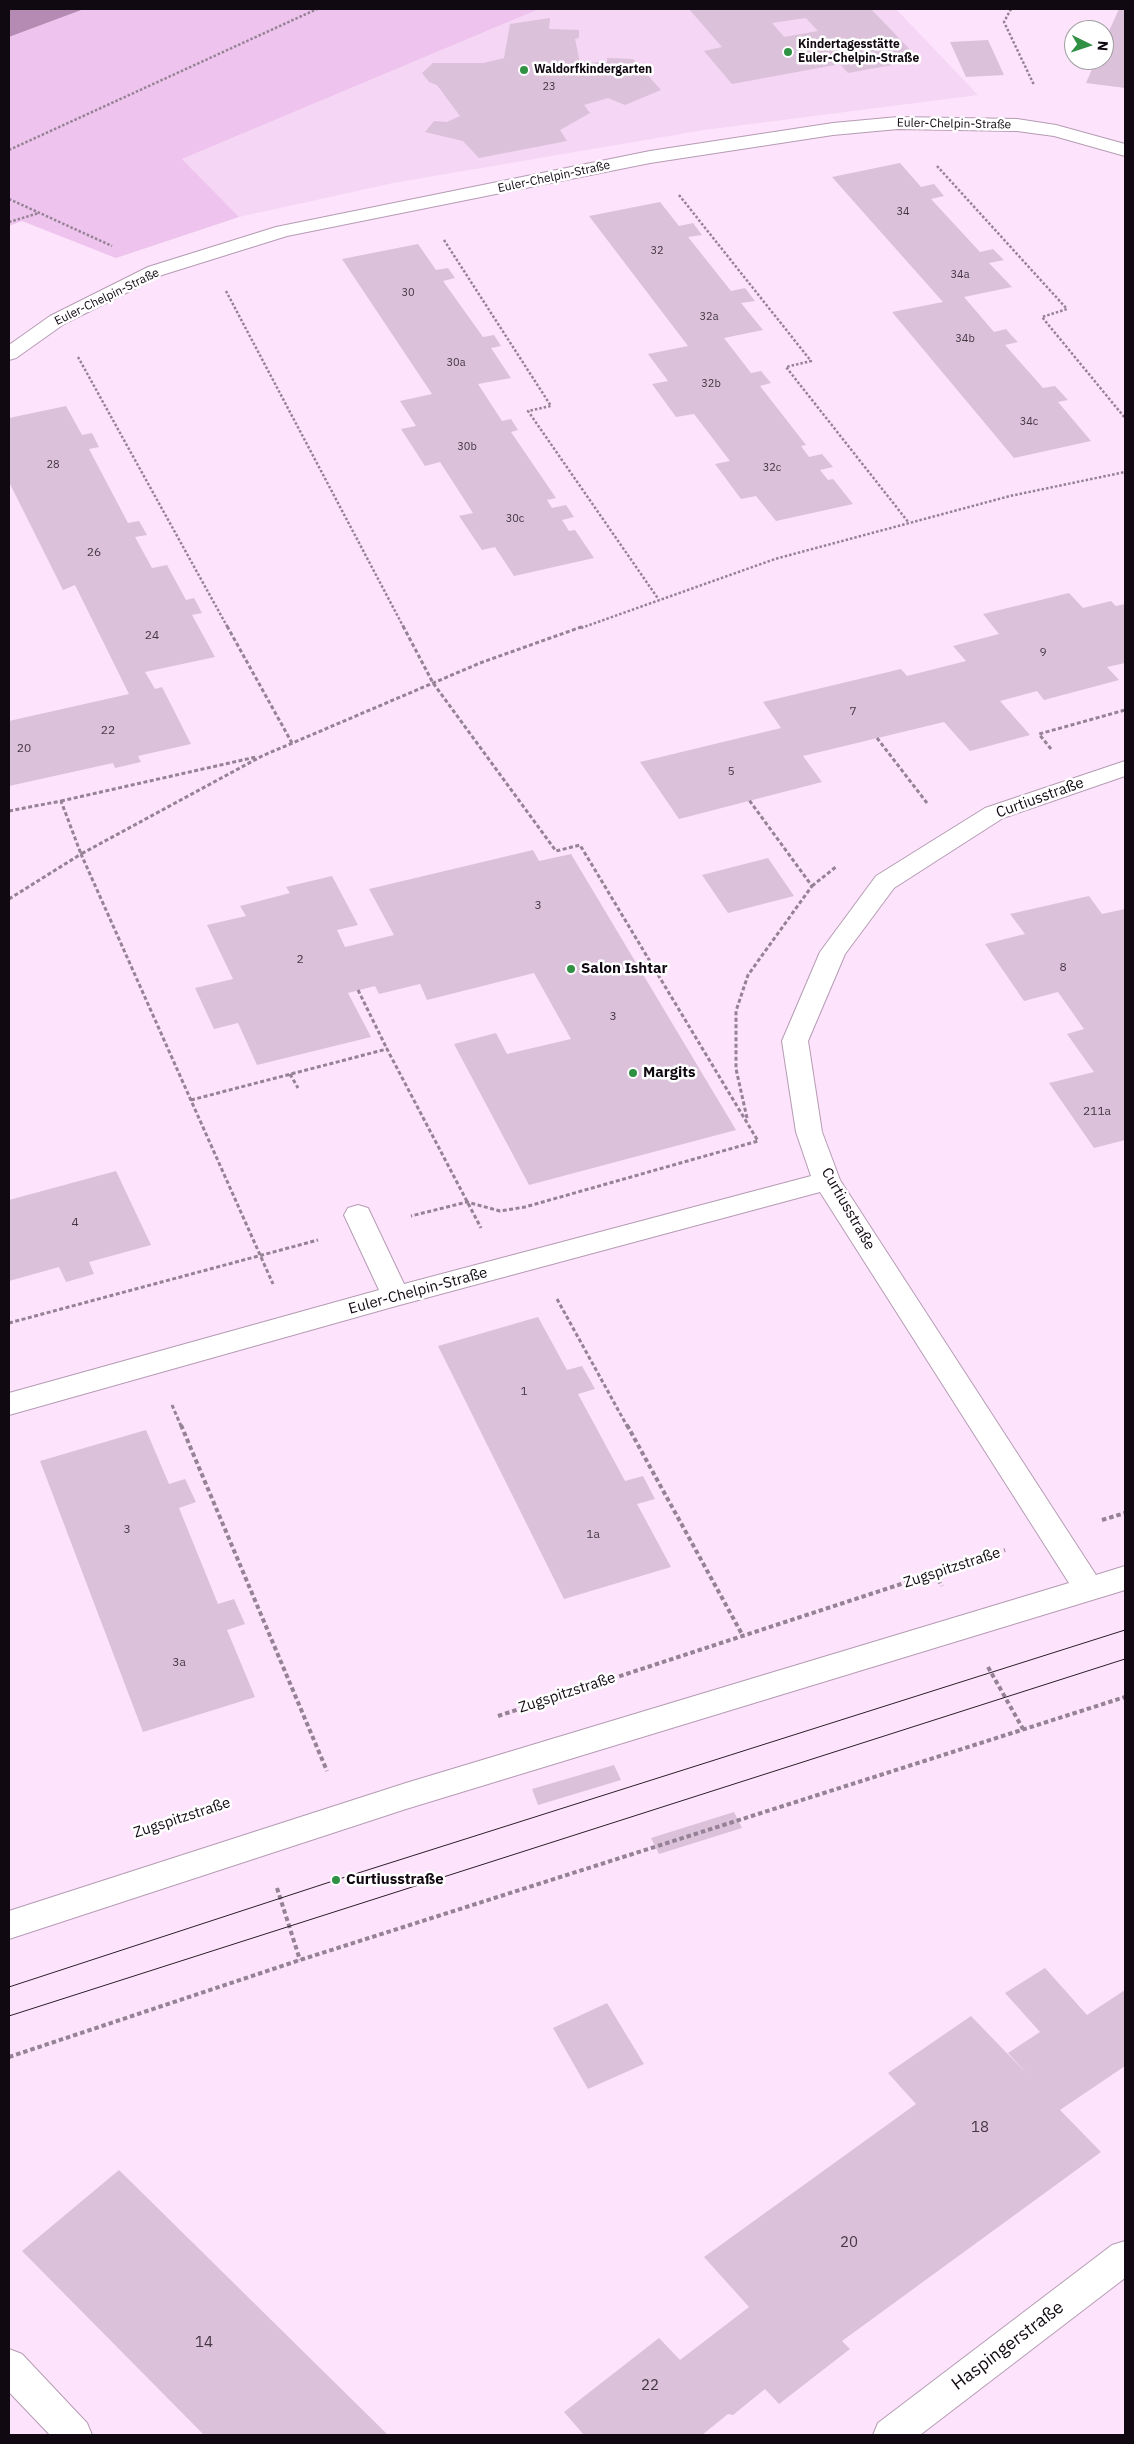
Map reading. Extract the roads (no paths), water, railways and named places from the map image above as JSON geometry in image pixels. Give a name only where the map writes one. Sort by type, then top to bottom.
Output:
[{"type":"street","name":"Euler-Chelpin-Straße","points":[[9,354],[57,320],[155,271],[283,230],[650,157],[833,129],[898,123],[1017,126],[1056,130],[1125,150]]},
{"type":"street","name":"Curtiusstraße","points":[[1089,1589],[828,1181],[809,1132],[795,1041],[833,952],[885,882],[994,813],[1125,768]]},
{"type":"street","name":"Euler-Chelpin-Straße","points":[[9,1404],[396,1296],[828,1181]]},
{"type":"street","points":[[362,1222],[396,1296]]},
{"type":"street","points":[[9,1925],[406,1796],[1125,1578]]},
{"type":"street","name":"Haspingerstraße","points":[[891,2435],[1125,2256]]},
{"type":"street","points":[[9,2366],[74,2435]]},
{"type":"tram line","points":[[9,1987],[336,1880],[1125,1630]]},
{"type":"tram line","points":[[9,2016],[1125,1659]]},
{"type":"place","name":"Kindertagesstätte Euler-Chelpin-Straße","points":[[788,52]]},
{"type":"place","name":"Waldorfkindergarten","points":[[524,70]]},
{"type":"place","name":"Salon Ishtar","points":[[571,969]]},
{"type":"place","name":"Margits","points":[[633,1073]]},
{"type":"place","name":"Curtiusstraße","points":[[336,1880]]}]
